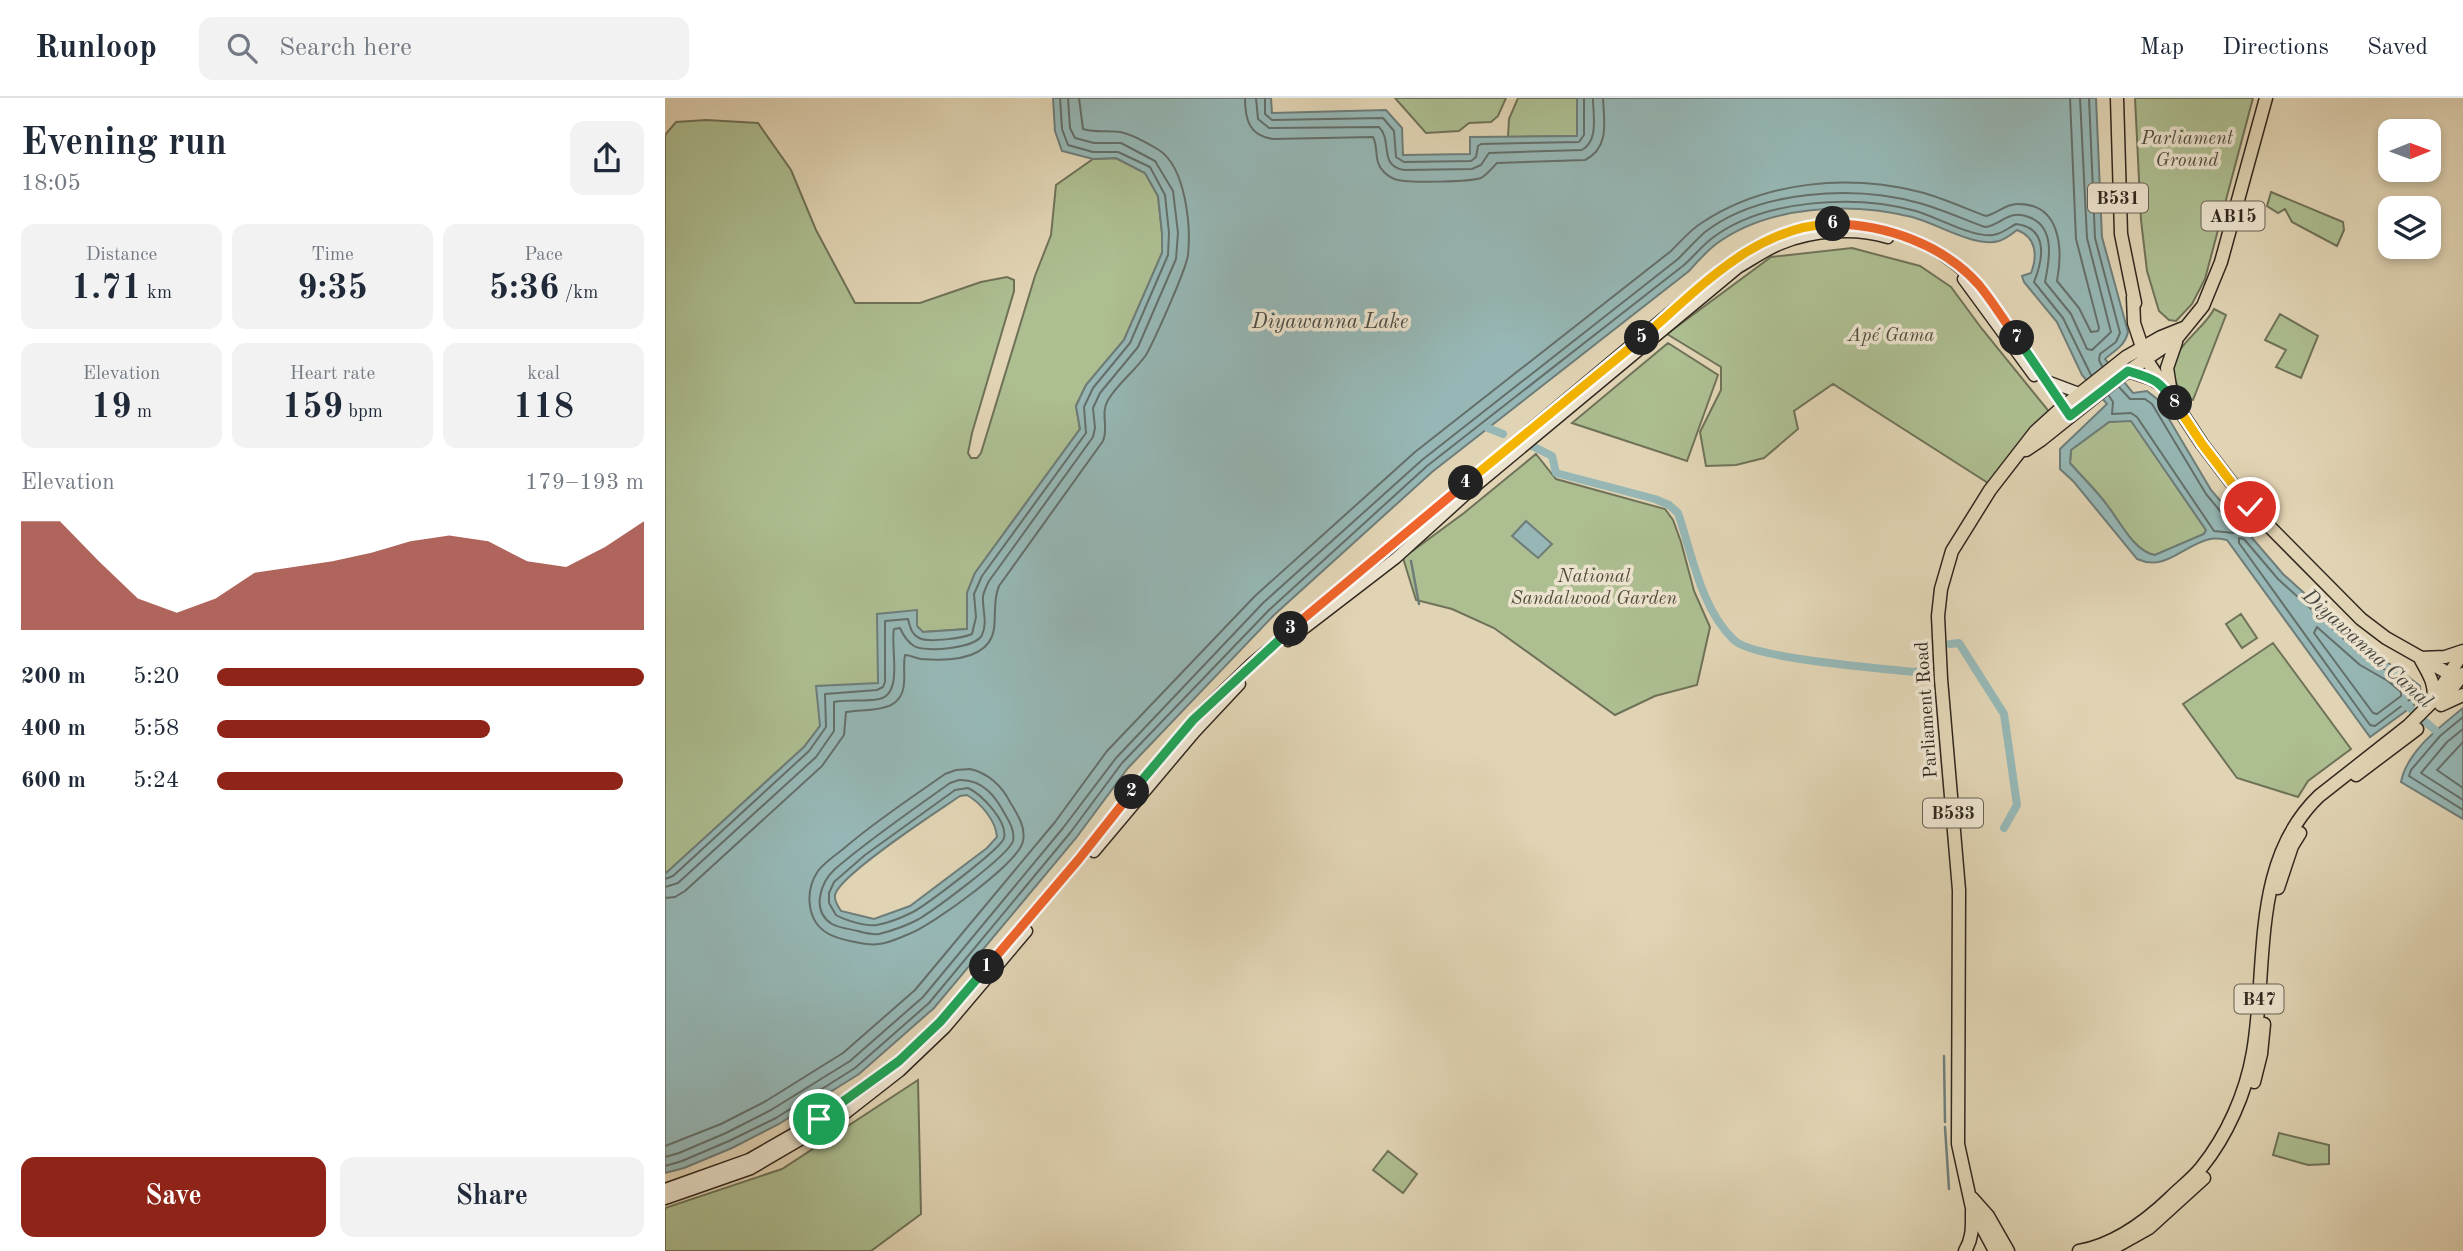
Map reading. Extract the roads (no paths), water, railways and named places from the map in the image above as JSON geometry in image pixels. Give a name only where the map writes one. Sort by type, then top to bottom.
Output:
[{"type":"main road","name":"B531","points":[[2117,98],[2121,234],[2147,351]]},
{"type":"main road","name":"Parliament Road","points":[[2122,371],[2126,356],[2147,351],[2177,338],[2203,306],[2213,284],[2266,98]]},
{"type":"main road","points":[[665,1189],[749,1159],[819,1119],[899,1061],[940,1022],[1193,720],[1252,663],[1724,267],[1759,244],[1820,224],[1852,224],[1887,230],[1912,240],[1959,267],[1978,285],[2045,380],[2064,413]]},
{"type":"main road","points":[[665,1199],[740,1173],[763,1162],[845,1114],[900,1071],[945,1028],[1169,761],[1256,667],[1396,558],[1470,491],[1738,268],[1767,250],[1799,238],[1833,232],[1884,237],[1935,257],[1959,274],[1974,292],[2064,413]]},
{"type":"main road","name":"B531","points":[[2126,356],[2134,341],[2133,297]]},
{"type":"main road","name":"B531","points":[[2134,323],[2147,351]]},
{"type":"main road","name":"Parliament Road","points":[[1995,1251],[1970,1202],[1958,1144],[1959,890],[1938,617],[1941,589],[1952,551],[1990,490],[2035,432],[2064,413],[2083,395],[2186,327]]},
{"type":"main road","points":[[2166,386],[2169,356],[2177,338]]},
{"type":"main road","points":[[2147,351],[2202,444],[2250,507],[2282,541],[2361,619],[2386,638],[2459,677]]},
{"type":"main road","points":[[2122,371],[2152,379],[2166,386]]},
{"type":"main road","points":[[2045,380],[2083,395]]},
{"type":"main road","points":[[2420,658],[2445,657],[2463,651]]},
{"type":"main road","name":"B47","points":[[2108,1251],[2160,1219],[2206,1175],[2229,1145],[2253,1088],[2261,1054],[2276,902],[2292,846],[2314,812],[2435,705],[2459,677],[2463,651]]},
{"type":"main road","points":[[2420,658],[2434,682],[2435,705],[2463,695]]},
{"type":"main road","name":"B47","points":[[2079,1251],[2105,1243],[2154,1214],[2200,1170],[2221,1140],[2245,1085],[2253,1053],[2267,902],[2278,857],[2307,807],[2336,781],[2411,729]]},
{"type":"main road","name":"Parliament Road","points":[[1970,1202],[1988,1216],[2008,1251]]},
{"type":"main road","points":[[1965,1251],[1972,1232],[1970,1202]]},
{"type":"water","name":"Diyawanna Lake","points":[[1053,98],[1271,98],[1272,113],[1386,110],[1402,128],[1403,155],[1470,154],[1470,137],[1577,136],[1577,98],[2096,98],[2102,237],[2128,332],[2122,344],[2105,359],[2133,393],[2147,391],[2157,399],[2211,490],[2283,574],[2370,653],[2397,668],[2420,686],[2421,700],[2370,737],[2227,540],[2210,539],[2200,542],[2157,562],[2137,559],[2074,482],[2060,469],[2060,449],[2107,404],[2082,375],[2057,322],[2024,282],[2022,276],[2031,273],[2035,253],[2032,242],[2023,233],[2017,230],[2001,240],[1989,242],[1967,238],[1922,220],[1888,212],[1837,209],[1785,214],[1737,231],[1716,244],[1689,271],[1432,472],[1274,615],[1128,768],[1076,838],[934,1008],[859,1074],[779,1124],[732,1148],[665,1173],[665,874],[804,747],[820,726],[816,686],[878,683],[877,614],[917,610],[917,626],[923,632],[967,629],[967,593],[975,573],[1080,429],[1076,406],[1086,385],[1124,340],[1162,253],[1158,196],[1145,173],[1116,158],[1093,159],[1062,151],[1055,131]],"holes":[[[2131,421],[2206,530],[2204,534],[2155,555],[2147,553],[2134,542],[2103,499],[2070,463],[2071,450],[2109,422]],[[967,795],[982,808],[994,825],[997,837],[987,848],[910,906],[874,919],[841,911],[835,895],[853,873],[960,796]]]},
{"type":"water","points":[[1526,521],[1552,544],[1538,558],[1512,536]]},
{"type":"water","points":[[2463,708],[2463,819],[2401,782],[2404,771],[2417,750]]},
{"type":"waterway","points":[[1488,428],[1503,434]]},
{"type":"waterway","points":[[1532,446],[1552,456],[1556,473],[1655,499],[1669,505],[1678,513],[1693,563],[1713,613],[1734,640],[1746,647],[1790,657],[1847,665],[1913,672],[1927,670]]},
{"type":"waterway","points":[[1411,561],[1419,604]]},
{"type":"waterway","points":[[1950,644],[1959,643],[2004,714],[2017,805],[2004,828]]},
{"type":"waterway","name":"Diyawanna Canal","points":[[2404,703],[2436,731]]},
{"type":"waterway","points":[[1944,1056],[1945,1122]]},
{"type":"waterway","points":[[1945,1127],[1949,1189]]},
{"type":"park label","name":"Parliament Ground","points":[[2187,148]]},
{"type":"park label","name":"Apé Gama","points":[[1891,334]]},
{"type":"park label","name":"National Sandalwood Garden","points":[[1594,586]]}]
